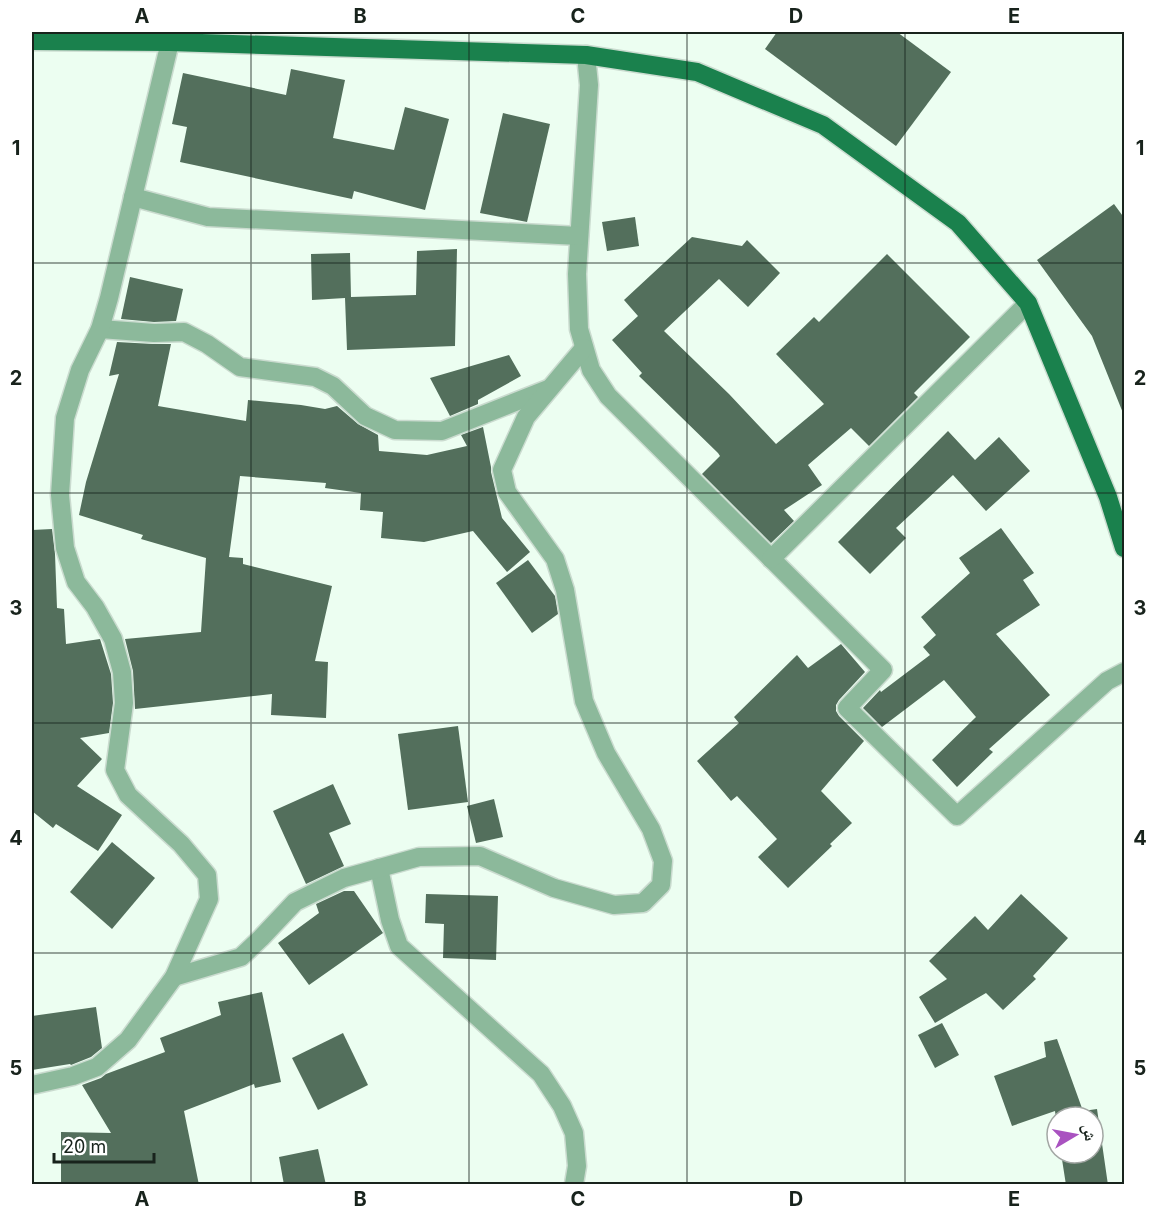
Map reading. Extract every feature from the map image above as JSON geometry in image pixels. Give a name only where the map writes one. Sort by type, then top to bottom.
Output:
[{"type":"main road","points":[[32,40],[586,55],[697,72],[823,125],[958,223],[1028,303],[1108,497],[1125,548]]},
{"type":"street","points":[[32,1085],[73,1076],[98,1067],[128,1040],[174,977],[209,899],[207,875],[181,844],[128,795],[115,770],[124,703],[122,672],[113,639],[76,582],[65,548],[60,495],[65,418],[80,370],[100,329],[109,298],[170,42]]},
{"type":"street","points":[[586,55],[589,85],[577,274],[579,329],[591,370],[608,396],[884,670],[847,708],[957,816],[1107,681],[1125,672]]},
{"type":"street","points":[[133,197],[208,217],[579,236]]},
{"type":"street","points":[[771,559],[1028,303]]},
{"type":"street","points":[[100,329],[154,333],[184,332],[207,344],[240,367],[315,377],[333,386],[365,416],[396,430],[442,431],[551,388]]},
{"type":"street","points":[[174,977],[241,957],[294,902],[344,878],[419,857],[480,856],[554,888],[614,905],[643,903],[661,885],[663,861],[651,829],[606,753],[584,701],[565,590],[555,560],[507,492],[502,470],[526,417],[585,348]]},
{"type":"street","points":[[380,868],[390,920],[399,946],[541,1074],[562,1106],[574,1133],[577,1167],[574,1185]]},
{"type":"building","points":[[777,32],[897,32],[951,72],[896,146],[765,49]]},
{"type":"building","points":[[291,69],[345,80],[333,138],[394,150],[405,107],[449,119],[425,210],[354,191],[352,199],[180,162],[187,127],[172,124],[183,73],[286,95]]},
{"type":"building","points":[[503,113],[550,124],[527,222],[480,213]]},
{"type":"building","points":[[1114,204],[1125,219],[1125,413],[1123,413],[1092,336],[1037,260]]},
{"type":"building","points":[[635,217],[639,246],[607,251],[602,222]]},
{"type":"building","points":[[692,237],[742,246],[747,240],[780,273],[748,307],[719,279],[664,331],[729,394],[776,444],[824,404],[776,354],[814,317],[819,322],[887,254],[970,337],[914,393],[918,397],[869,446],[851,428],[808,465],[822,485],[784,510],[794,521],[771,543],[702,474],[720,456],[718,453],[639,376],[642,373],[612,340],[638,316],[624,300]]},
{"type":"building","points":[[457,249],[455,346],[347,350],[345,298],[312,300],[311,254],[350,253],[351,297],[416,295],[417,251]]},
{"type":"building","points":[[130,277],[183,289],[176,321],[121,319]]},
{"type":"building","points":[[117,342],[171,344],[158,406],[246,421],[248,400],[325,409],[337,406],[358,424],[378,435],[379,451],[427,455],[467,446],[461,435],[483,427],[502,518],[530,552],[507,572],[473,531],[424,542],[381,538],[383,512],[360,510],[361,493],[325,488],[326,483],[240,476],[229,557],[243,558],[243,564],[332,586],[315,661],[328,662],[326,718],[271,715],[272,694],[135,709],[133,671],[125,639],[201,632],[206,558],[141,539],[143,535],[79,515],[86,482],[119,374],[109,376]]},
{"type":"building","points":[[509,355],[521,376],[478,400],[478,404],[450,416],[430,378]]},
{"type":"building","points":[[948,431],[975,460],[999,437],[1030,471],[986,511],[953,475],[896,528],[906,538],[870,574],[838,542]]},
{"type":"building","points":[[1001,528],[1034,573],[1023,580],[1040,605],[996,634],[1050,695],[989,749],[993,752],[957,787],[932,760],[976,717],[944,680],[882,727],[863,708],[880,690],[881,692],[930,655],[923,647],[936,635],[921,617],[970,573],[959,558]]},
{"type":"building","points":[[52,529],[57,608],[64,609],[66,644],[100,639],[111,674],[113,703],[109,733],[80,738],[102,759],[77,786],[122,815],[98,851],[56,824],[53,828],[32,811],[32,530]]},
{"type":"building","points":[[528,560],[555,596],[558,614],[532,633],[496,583]]},
{"type":"building","points":[[841,644],[865,672],[839,700],[836,711],[864,741],[821,791],[852,823],[830,844],[832,846],[788,888],[758,857],[777,839],[737,796],[731,801],[697,761],[739,723],[734,717],[797,655],[808,668]]},
{"type":"building","points":[[458,726],[468,802],[408,810],[398,734]]},
{"type":"building","points":[[333,784],[351,824],[329,833],[344,866],[306,884],[273,811]]},
{"type":"building","points":[[494,799],[503,837],[476,843],[467,806]]},
{"type":"building","points":[[112,842],[155,878],[112,929],[70,892]]},
{"type":"building","points":[[344,891],[354,891],[383,933],[309,985],[278,943],[319,913],[316,904]]},
{"type":"building","points":[[426,894],[498,896],[496,960],[443,958],[444,924],[425,923]]},
{"type":"building","points":[[1021,894],[1068,938],[1033,976],[1036,979],[1003,1010],[986,993],[935,1023],[919,997],[947,979],[929,961],[975,916],[988,930]]},
{"type":"building","points":[[262,992],[281,1082],[255,1088],[254,1084],[184,1111],[199,1185],[61,1185],[61,1132],[111,1133],[82,1085],[165,1052],[160,1038],[221,1015],[218,1002]]},
{"type":"building","points":[[96,1007],[102,1048],[91,1057],[71,1065],[32,1070],[32,1016]]},
{"type":"building","points":[[942,1023],[959,1055],[935,1068],[918,1035]]},
{"type":"building","points":[[343,1033],[368,1085],[318,1110],[292,1058]]},
{"type":"building","points":[[1057,1039],[1081,1105],[1045,1105],[1045,1114],[1012,1126],[994,1076],[1046,1057],[1044,1042]]},
{"type":"building","points":[[318,1149],[326,1185],[284,1185],[279,1157]]},
{"type":"building","points":[[1105,1164],[1108,1185],[1066,1185],[1063,1165]]}]
